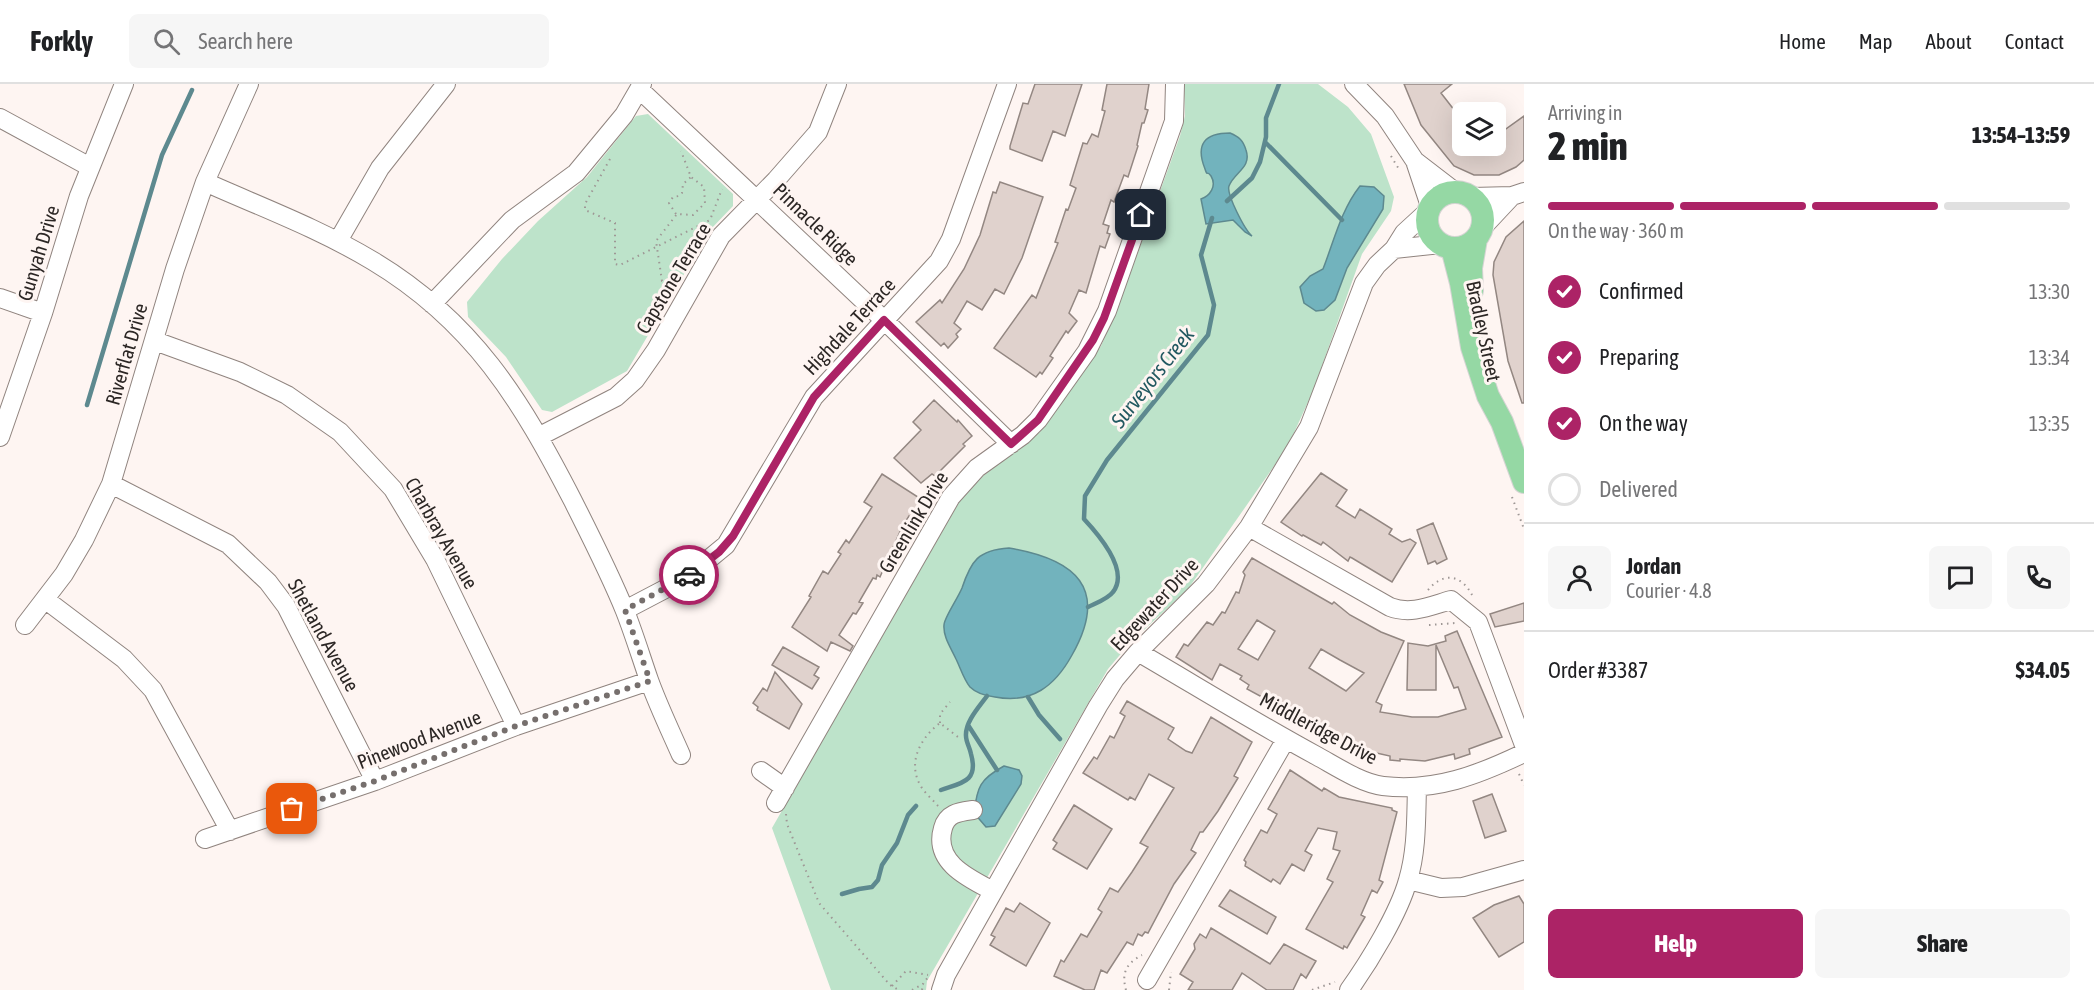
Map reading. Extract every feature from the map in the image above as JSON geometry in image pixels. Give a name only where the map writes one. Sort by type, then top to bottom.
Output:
[{"type":"main road","points":[[1463,194],[1482,210],[1479,233],[1463,248],[1446,246],[1429,232],[1429,209],[1440,196],[1463,194]]},
{"type":"main road","name":"Bradley Street","points":[[1479,233],[1471,268],[1473,294],[1485,355],[1502,406],[1502,422]]},
{"type":"main road","name":"Bradley Street","points":[[1446,246],[1461,283],[1472,347],[1488,396],[1502,422],[1524,482]]},
{"type":"street","name":"Gunyah Drive","points":[[0,437],[90,167],[123,84]]},
{"type":"street","points":[[338,241],[380,168],[446,84]]},
{"type":"street","name":"Capstone Terrace","points":[[540,436],[616,397],[635,380],[656,350],[721,236],[818,132],[837,84]]},
{"type":"street","name":"Highdale Terrace","points":[[625,610],[686,578],[719,552],[733,536],[814,397],[933,268],[948,246],[1007,84]]},
{"type":"street","name":"Greenlink Drive","points":[[783,800],[951,497],[977,468],[1030,429],[1087,351],[1104,318],[1174,121],[1175,84]]},
{"type":"street","points":[[1354,84],[1385,116],[1429,209]]},
{"type":"street","name":"Riverflat Drive","points":[[25,624],[46,600],[84,540],[111,484],[175,269],[205,182],[246,85]]},
{"type":"street","points":[[432,304],[512,220],[576,172],[624,115],[640,86]]},
{"type":"street","name":"Pinnacle Ridge","points":[[640,86],[1011,444]]},
{"type":"street","points":[[0,118],[90,167]]},
{"type":"street","points":[[1408,167],[1463,194],[1518,194]]},
{"type":"street","points":[[205,182],[338,241],[375,262],[456,323],[480,350],[502,377],[540,436],[625,610],[650,681],[681,755]]},
{"type":"street","points":[[1479,233],[1518,194]]},
{"type":"street","name":"Edgewater Drive","points":[[941,990],[946,975],[1098,706],[1115,679],[1138,652],[1206,584],[1249,527],[1310,427],[1364,283],[1394,249],[1404,233],[1429,209]]},
{"type":"street","points":[[1394,249],[1446,246]]},
{"type":"street","points":[[0,298],[43,313]]},
{"type":"street","name":"Charbray Avenue","points":[[154,342],[240,372],[286,395],[339,432],[370,464],[393,489],[435,559],[516,726]]},
{"type":"street","name":"Shetland Avenue","points":[[111,484],[228,544],[268,582],[286,606],[375,781]]},
{"type":"street","points":[[1249,527],[1381,603],[1399,611],[1418,610],[1451,600],[1478,622],[1524,745]]},
{"type":"street","points":[[46,600],[124,659],[153,690],[230,831]]},
{"type":"street","name":"Middleridge Drive","points":[[1138,652],[1286,739],[1348,773],[1381,786],[1417,788],[1456,782],[1524,753]]},
{"type":"street","name":"Pinewood Avenue","points":[[205,839],[375,781],[516,726],[650,681]]},
{"type":"street","points":[[1148,980],[1286,739]]},
{"type":"street","points":[[761,771],[783,800]]},
{"type":"street","points":[[1344,984],[1386,928],[1408,880],[1415,849],[1417,788]]},
{"type":"street","points":[[973,810],[943,814],[941,844],[948,860],[965,876],[993,891]]},
{"type":"street","points":[[1408,880],[1434,888],[1463,887],[1524,870]]},
{"type":"path","points":[[677,214],[693,215],[705,203],[704,187],[692,177],[680,150]]},
{"type":"path","points":[[1389,153],[1408,167]]},
{"type":"path","points":[[613,154],[585,204],[585,210],[615,223],[615,264],[620,265],[710,220],[723,187]]},
{"type":"path","points":[[677,214],[669,203],[673,196],[679,196],[682,193],[683,184],[692,177]]},
{"type":"path","points":[[677,214],[656,241],[656,247],[662,281],[678,292]]},
{"type":"path","points":[[943,814],[921,787],[915,772],[915,764],[918,748],[926,736],[940,723],[940,714],[950,702]]},
{"type":"path","points":[[940,723],[958,737]]},
{"type":"path","points":[[1518,771],[1524,785]]},
{"type":"path","points":[[783,800],[787,824],[819,903],[896,988],[906,971],[928,975]]},
{"type":"path","points":[[1126,990],[1124,971],[1130,962],[1145,953]]},
{"type":"path","points":[[1169,990],[1172,969]]},
{"type":"path","points":[[922,990],[923,984]]},
{"type":"path","points":[[1312,990],[1327,985],[1344,984]]},
{"type":"green space","points":[[1184,84],[1318,84],[1348,107],[1371,134],[1394,197],[1391,211],[1362,254],[1313,391],[1279,459],[1188,589],[1130,643],[1108,669],[927,981],[926,990],[831,990],[772,828],[962,497],[983,476],[1040,432],[1101,346],[1121,299],[1180,136],[1185,116]]},
{"type":"green space","points":[[648,114],[733,194],[733,206],[710,230],[627,371],[552,412],[542,410],[506,357],[468,317],[467,302],[502,259],[538,221],[587,177],[636,116]]},
{"type":"water","points":[[1230,133],[1242,141],[1247,161],[1231,181],[1230,196],[1252,236],[1233,220],[1206,224],[1201,199],[1210,193],[1213,180],[1206,173],[1202,160],[1202,147],[1208,138],[1214,135]]},
{"type":"water","points":[[1360,186],[1374,187],[1384,196],[1383,209],[1347,268],[1335,300],[1324,310],[1316,311],[1304,303],[1300,287],[1310,276],[1323,269],[1343,215]]},
{"type":"water","points":[[1009,548],[1052,560],[1068,569],[1080,580],[1086,595],[1087,612],[1083,632],[1065,666],[1050,684],[1031,695],[1020,698],[992,697],[970,687],[948,642],[944,625],[977,559],[990,551]]},
{"type":"water","points":[[1004,766],[1019,770],[1022,776],[1021,784],[995,826],[986,827],[974,813],[978,790],[990,775]]},
{"type":"building","points":[[1035,84],[1082,84],[1065,136],[1053,131],[1042,161],[1010,149],[1023,103],[1028,104]]},
{"type":"building","points":[[1107,84],[1149,84],[1145,109],[1148,110],[1144,123],[1142,123],[1138,146],[1128,177],[1124,175],[1114,202],[1111,200],[1103,224],[1109,226],[1107,233],[1110,234],[1105,248],[1100,246],[1086,293],[1079,290],[1069,313],[1077,321],[1068,333],[1066,331],[1050,356],[1053,358],[1042,374],[1040,372],[1036,377],[994,348],[1032,295],[1036,298],[1058,243],[1055,242],[1066,209],[1068,210],[1076,188],[1070,185],[1083,143],[1087,144],[1092,134],[1098,137],[1105,111],[1102,110]]},
{"type":"building","points":[[1404,84],[1452,84],[1441,93],[1452,107],[1452,156],[1506,156],[1506,129],[1524,116],[1524,160],[1516,167],[1499,175],[1474,175],[1454,166],[1421,125]]},
{"type":"building","points":[[1000,182],[1043,197],[1022,258],[1004,294],[995,289],[982,310],[967,301],[954,323],[961,329],[956,334],[958,337],[948,348],[944,343],[941,346],[916,322],[940,300],[942,303],[964,269],[980,235],[993,192],[996,193]]},
{"type":"building","points":[[1524,221],[1524,403],[1522,403],[1508,361],[1493,275],[1494,262],[1506,237]]},
{"type":"building","points":[[934,400],[957,422],[958,420],[972,436],[935,476],[932,474],[921,483],[894,458],[921,430],[913,422]]},
{"type":"building","points":[[1321,473],[1347,490],[1336,506],[1355,518],[1360,509],[1392,529],[1389,534],[1402,542],[1410,539],[1416,543],[1392,582],[1350,557],[1348,561],[1323,542],[1321,545],[1302,536],[1281,522]]},
{"type":"building","points":[[882,474],[921,499],[918,505],[920,506],[912,519],[909,516],[902,527],[880,577],[877,575],[876,579],[873,578],[859,602],[863,603],[856,614],[853,613],[839,635],[853,646],[850,651],[831,642],[827,651],[792,627],[811,597],[809,596],[823,571],[828,574],[841,554],[838,552],[846,540],[849,543],[872,507],[864,502]]},
{"type":"building","points":[[1433,523],[1447,559],[1437,564],[1435,561],[1428,564],[1417,530]]},
{"type":"building","points":[[1252,558],[1332,604],[1334,602],[1350,615],[1381,632],[1404,641],[1376,702],[1382,705],[1380,712],[1412,717],[1438,717],[1466,709],[1458,687],[1454,688],[1436,645],[1436,690],[1407,690],[1408,643],[1428,646],[1446,641],[1445,636],[1457,631],[1502,737],[1469,749],[1470,754],[1455,759],[1454,754],[1425,761],[1400,759],[1400,761],[1390,760],[1390,756],[1363,750],[1362,754],[1351,749],[1352,744],[1325,729],[1323,733],[1265,696],[1260,696],[1247,689],[1249,685],[1240,679],[1242,676],[1220,664],[1212,680],[1176,657],[1184,644],[1188,646],[1207,622],[1213,625],[1222,612],[1225,613],[1236,592],[1239,593],[1245,575],[1243,572]],"holes":[[[1257,620],[1275,631],[1258,660],[1238,649]],[[1321,649],[1340,660],[1364,673],[1346,691],[1309,668]]]},
{"type":"building","points":[[1524,603],[1524,621],[1495,627],[1490,614]]},
{"type":"building","points":[[783,647],[819,667],[814,675],[819,678],[812,689],[772,665]]},
{"type":"building","points":[[775,672],[802,704],[789,729],[757,710],[758,707],[753,703],[763,688],[767,691]]},
{"type":"building","points":[[1127,701],[1174,728],[1168,739],[1192,753],[1211,717],[1252,742],[1234,776],[1238,778],[1218,811],[1203,832],[1200,832],[1191,850],[1196,853],[1174,884],[1148,933],[1145,932],[1142,936],[1138,934],[1133,945],[1127,942],[1107,973],[1101,970],[1094,990],[1085,990],[1054,976],[1061,960],[1064,962],[1081,934],[1087,937],[1102,912],[1098,909],[1110,888],[1118,892],[1132,872],[1148,847],[1140,843],[1174,788],[1149,774],[1135,800],[1130,797],[1128,800],[1083,773],[1094,757],[1097,759],[1110,736],[1114,738],[1125,716],[1120,713]]},
{"type":"building","points":[[1290,770],[1322,791],[1324,788],[1339,797],[1392,808],[1397,812],[1379,880],[1383,882],[1377,893],[1372,890],[1361,915],[1365,917],[1347,948],[1344,946],[1343,949],[1306,929],[1333,882],[1327,879],[1340,851],[1333,849],[1337,832],[1318,828],[1305,851],[1312,855],[1304,871],[1292,864],[1280,884],[1273,879],[1271,882],[1245,866],[1244,860],[1261,830],[1267,833],[1277,814],[1268,809]]},
{"type":"building","points":[[1492,794],[1506,831],[1485,838],[1473,801]]},
{"type":"building","points":[[1074,805],[1112,829],[1087,869],[1053,849],[1057,843],[1053,840]]},
{"type":"building","points":[[1230,890],[1276,917],[1267,934],[1219,906]]},
{"type":"building","points":[[1519,896],[1524,904],[1524,942],[1499,957],[1473,918],[1494,905]]},
{"type":"building","points":[[1020,903],[1050,923],[1026,966],[990,945],[995,937],[991,935],[1006,908],[1014,912]]},
{"type":"building","points":[[1211,928],[1270,964],[1284,944],[1316,961],[1306,978],[1301,974],[1293,990],[1267,990],[1242,973],[1232,990],[1188,990],[1193,982],[1180,974],[1195,949],[1194,944],[1200,934],[1206,938]]},
{"type":"waterway","name":"Surveyors Creek","points":[[1227,201],[1252,178],[1260,162],[1266,137],[1266,118],[1279,84]]},
{"type":"waterway","points":[[87,405],[162,155],[192,90]]},
{"type":"waterway","points":[[1265,142],[1342,220]]},
{"type":"waterway","name":"Surveyors Creek","points":[[1088,607],[1102,601],[1113,592],[1118,573],[1104,543],[1084,519],[1085,496],[1107,460],[1208,335],[1214,305],[1201,255],[1212,218]]},
{"type":"waterway","points":[[941,790],[961,783],[970,776],[973,763],[966,731],[973,715],[987,696]]},
{"type":"waterway","points":[[1028,697],[1039,715],[1060,739]]},
{"type":"waterway","points":[[968,725],[997,770]]},
{"type":"waterway","points":[[842,894],[872,887],[878,880],[882,865],[897,843],[908,815],[916,806]]},
{"type":"way so far","points":[[292,809],[375,781],[516,726],[650,681],[625,610],[689,575]]},
{"type":"route","points":[[689,575],[719,552],[733,536],[814,397],[884,320],[1011,444],[1023,435],[1045,410],[1093,340],[1104,318],[1141,215]]}]
